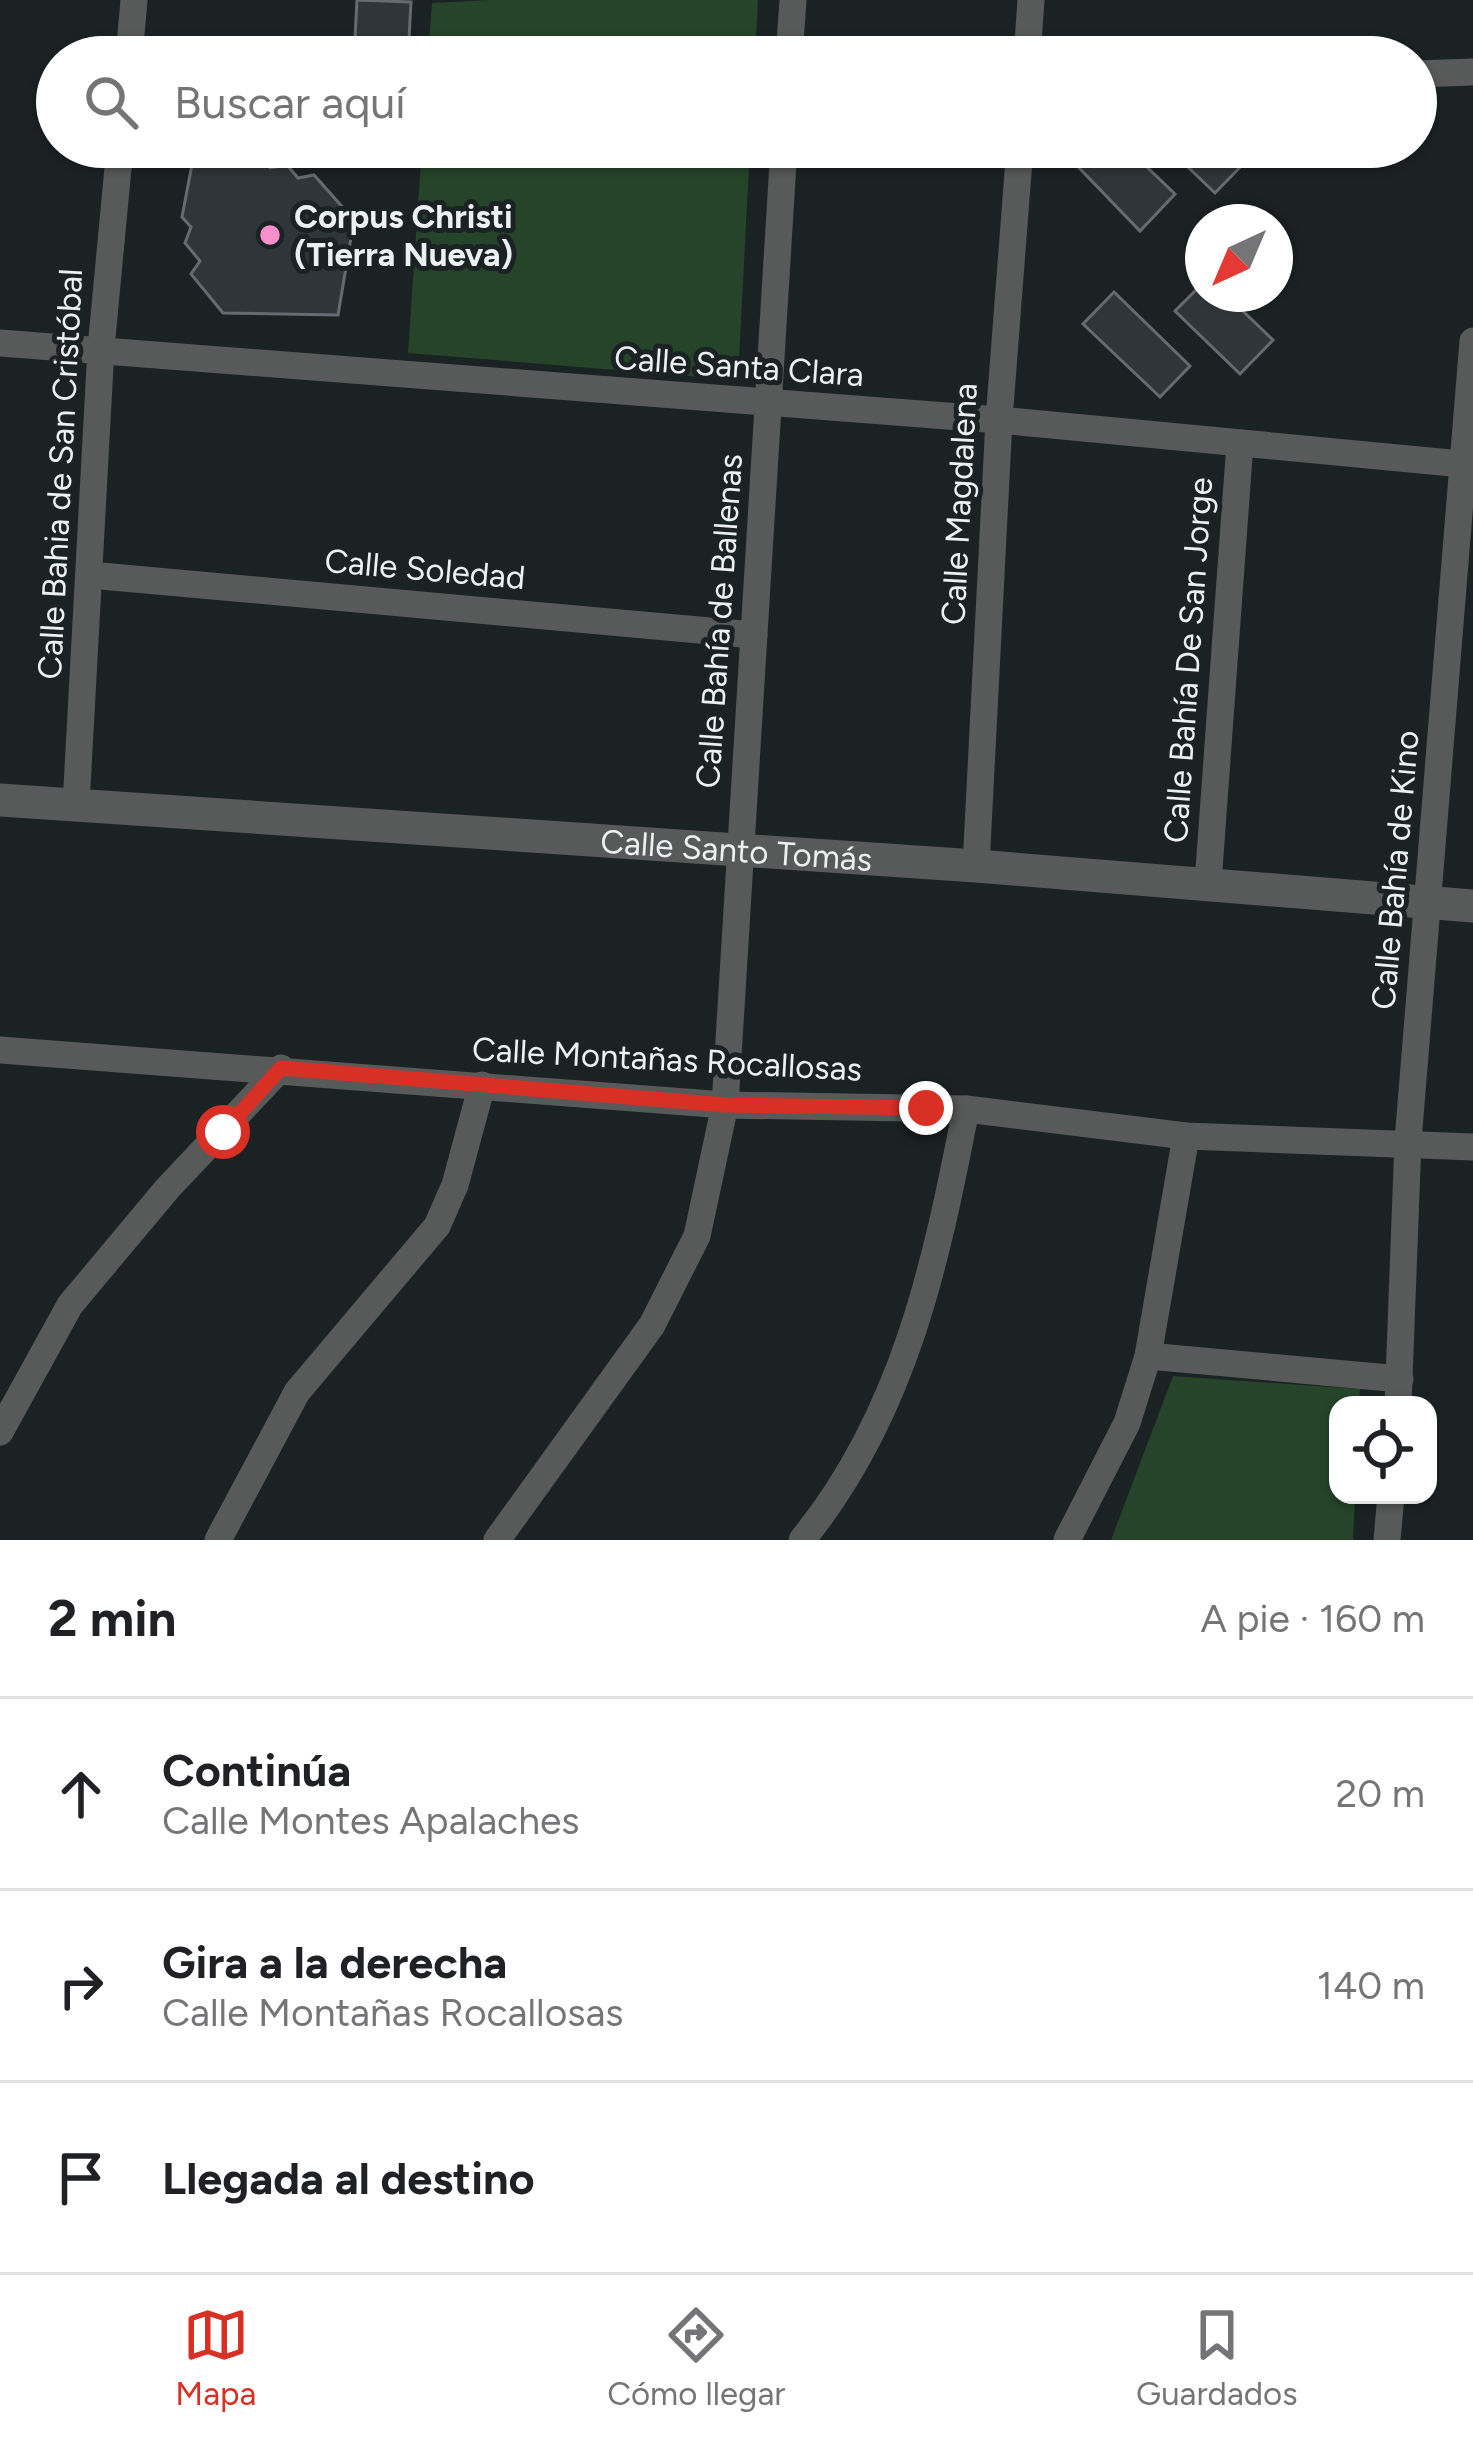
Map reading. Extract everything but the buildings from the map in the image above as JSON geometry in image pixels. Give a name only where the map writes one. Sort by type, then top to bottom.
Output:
[{"type":"street","points":[[131,36],[134,0]]},
{"type":"street","points":[[790,36],[793,0]]},
{"type":"street","points":[[1028,36],[1031,0]]},
{"type":"street","points":[[1437,73],[1473,72]]},
{"type":"street","name":"Calle Bahia de San Cristóbal","points":[[76,805],[100,348],[118,168]]},
{"type":"street","name":"Calle Bahía de Ballenas","points":[[497,1540],[652,1325],[697,1236],[725,1105],[783,168]]},
{"type":"street","name":"Calle Magdalena","points":[[976,866],[998,420],[1018,168]]},
{"type":"street","name":"Calle Bahía de Kino","points":[[1399,1392],[1408,1141],[1469,465],[1473,341]]},
{"type":"street","name":"Calle Santa Clara","points":[[0,344],[100,348],[998,420],[1469,465]]},
{"type":"street","name":"Calle Bahía De San Jorge","points":[[1208,883],[1240,443]]},
{"type":"street","name":"Calle Soledad","points":[[90,575],[754,635]]},
{"type":"street","name":"Calle Santo Tomás","points":[[0,800],[976,866],[1473,907]]},
{"type":"street","name":"Calle Montañas Rocallosas","points":[[0,1050],[725,1105],[966,1109],[1186,1136],[1473,1147]]},
{"type":"street","points":[[0,1432],[34,1363],[83,1288],[281,1068]]},
{"type":"street","points":[[218,1540],[297,1392],[437,1226],[455,1185],[482,1085]]},
{"type":"street","points":[[802,1540],[855,1466],[910,1352],[940,1243],[966,1109]]},
{"type":"street","points":[[1067,1540],[1126,1424],[1148,1356],[1186,1136]]},
{"type":"street","points":[[1148,1356],[1399,1392]]},
{"type":"street","points":[[1387,1540],[1390,1504]]},
{"type":"green space","points":[[758,0],[756,36],[430,36],[432,3]]},
{"type":"green space","points":[[421,168],[749,168],[738,380],[408,353]]},
{"type":"green space","points":[[1173,1376],[1360,1389],[1360,1396],[1329,1396],[1329,1504],[1355,1504],[1353,1540],[1111,1540]]},
{"type":"place","name":"Corpus Christi (Tierra Nueva)","points":[[270,235]]},
{"type":"route","points":[[223,1132],[281,1068],[725,1105],[926,1108]]}]
